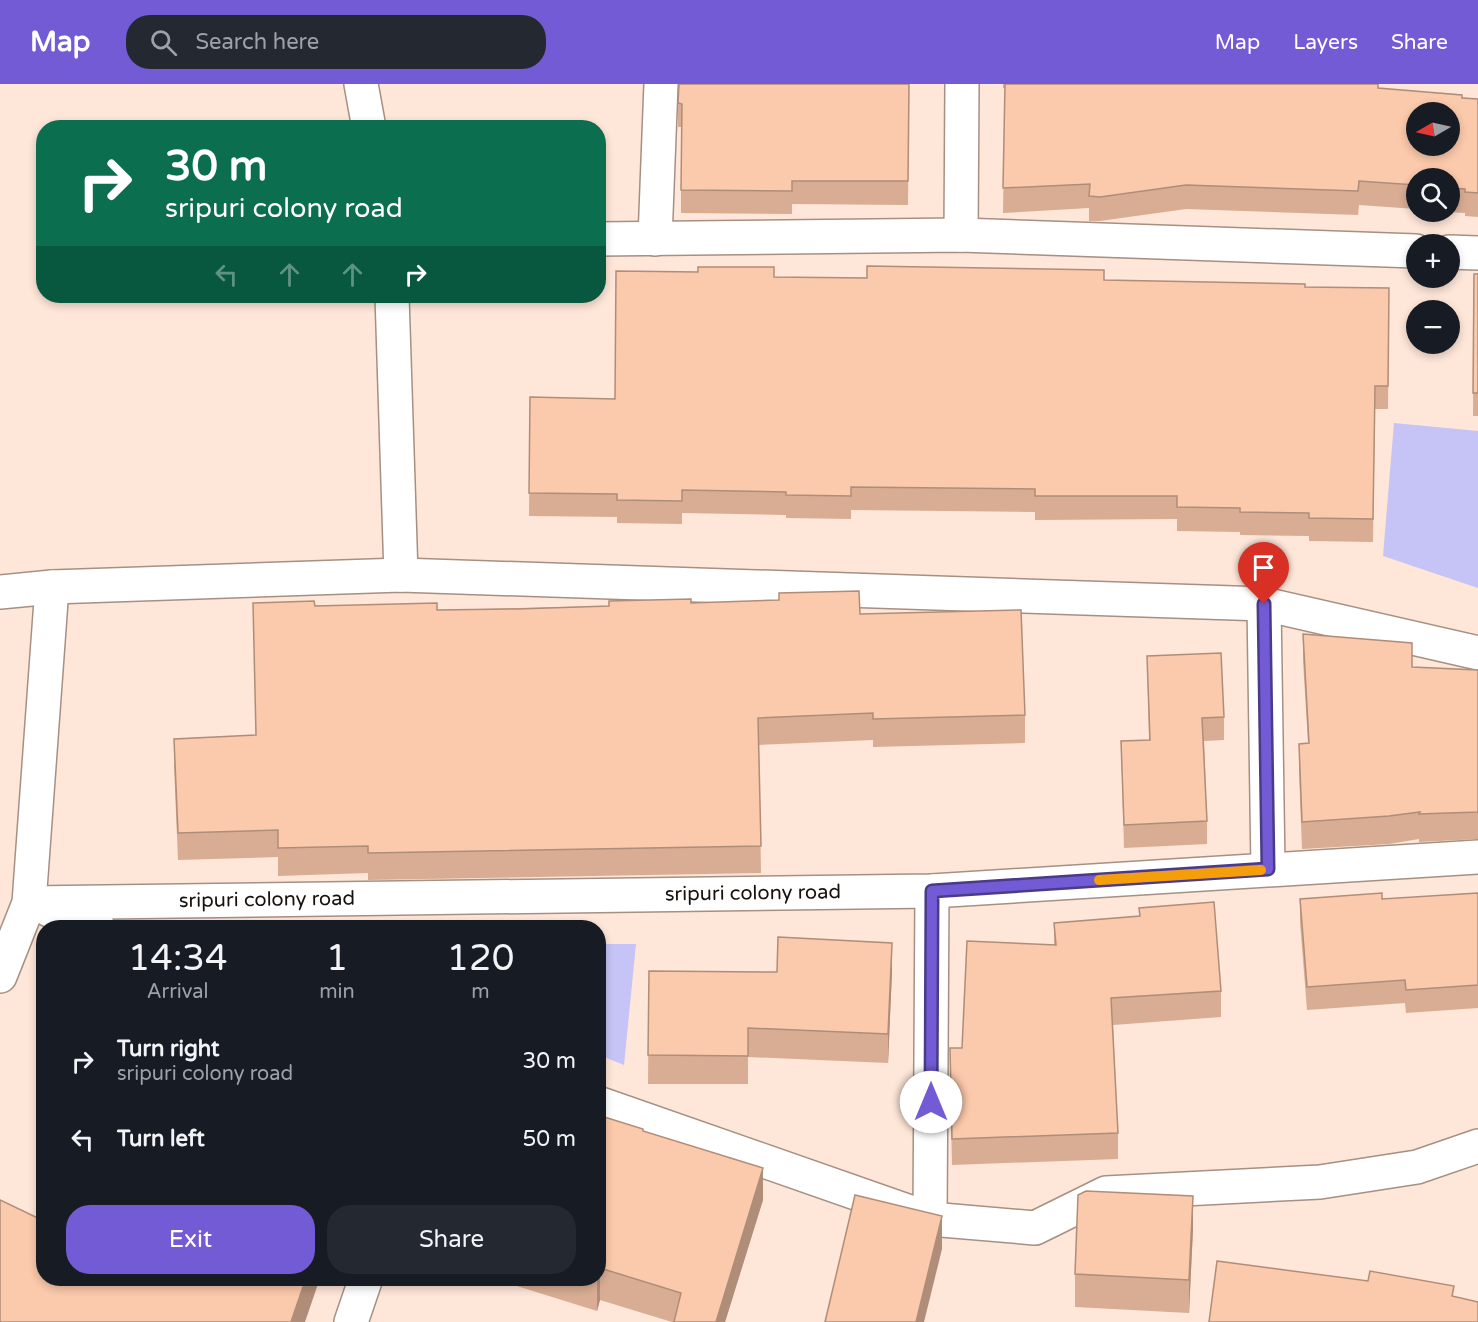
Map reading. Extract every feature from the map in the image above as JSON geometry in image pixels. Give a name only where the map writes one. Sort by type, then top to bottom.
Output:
[{"type":"street","points":[[361,84],[368,120]]},
{"type":"street","points":[[655,239],[661,84]]},
{"type":"street","points":[[961,235],[962,84]]},
{"type":"street","points":[[606,239],[961,235],[1406,251]]},
{"type":"street","points":[[1460,252],[1478,253]]},
{"type":"street","points":[[392,303],[401,575]]},
{"type":"street","points":[[0,592],[52,587],[401,575],[1264,604],[1478,653]]},
{"type":"street","points":[[0,976],[29,903],[52,587]]},
{"type":"street","points":[[1264,604],[1268,869]]},
{"type":"street","name":"sripuri colony road","points":[[29,903],[932,891],[1478,857]]},
{"type":"street","points":[[930,1219],[932,891]]},
{"type":"street","points":[[29,903],[78,920]]},
{"type":"street","points":[[606,1106],[930,1219],[1035,1228],[1106,1193],[1320,1182],[1417,1167],[1478,1146]]},
{"type":"street","points":[[351,1322],[363,1286]]},
{"type":"shaded area","points":[[1394,423],[1478,431],[1478,588],[1383,556]]},
{"type":"shaded area","points":[[606,944],[636,944],[624,1065],[606,1058]]},
{"type":"building","points":[[679,84],[909,84],[908,181],[792,181],[792,191],[681,190],[682,104],[678,103]]},
{"type":"building","points":[[1005,84],[1378,84],[1378,88],[1462,95],[1462,98],[1478,99],[1478,193],[1465,192],[1465,189],[1460,189],[1460,168],[1406,168],[1406,184],[1359,181],[1358,191],[1186,185],[1100,197],[1089,196],[1090,184],[1003,188]]},
{"type":"building","points":[[867,266],[1104,270],[1104,280],[1389,288],[1388,386],[1375,386],[1373,519],[1309,518],[1309,513],[1240,512],[1240,508],[1177,507],[1177,496],[1035,496],[1035,489],[851,487],[851,496],[682,490],[682,501],[617,500],[617,494],[529,493],[530,397],[615,399],[616,271],[698,272],[698,267],[774,267],[774,277],[867,278]]},
{"type":"building","points":[[1474,274],[1478,274],[1478,393],[1473,393]]},
{"type":"building","points":[[859,591],[860,614],[1021,610],[1025,715],[873,719],[873,713],[758,718],[761,846],[368,853],[368,846],[278,848],[278,830],[178,833],[174,739],[256,735],[253,603],[314,601],[315,606],[437,603],[437,610],[517,609],[609,606],[609,601],[691,599],[691,603],[779,600],[779,593]]},
{"type":"building","points":[[1303,634],[1412,643],[1412,667],[1478,670],[1478,812],[1419,814],[1420,812],[1302,822],[1299,744],[1309,743]]},
{"type":"building","points":[[1221,653],[1224,717],[1202,718],[1207,821],[1124,825],[1121,741],[1150,740],[1147,656]]},
{"type":"building","points":[[1382,893],[1382,899],[1478,893],[1478,985],[1406,990],[1405,980],[1307,987],[1300,899]]},
{"type":"building","points":[[1214,902],[1221,991],[1111,998],[1118,1133],[952,1139],[950,1048],[962,1048],[967,941],[1056,945],[1054,923],[1140,916],[1139,908]]},
{"type":"building","points":[[778,937],[892,943],[888,1034],[748,1028],[748,1056],[648,1055],[649,971],[777,972]]},
{"type":"building","points":[[606,1117],[763,1168],[716,1322],[674,1322],[681,1293],[606,1270]]},
{"type":"building","points":[[1086,1191],[1193,1196],[1189,1280],[1075,1274],[1078,1195]]},
{"type":"building","points":[[855,1195],[942,1216],[916,1322],[825,1322]]},
{"type":"building","points":[[0,1200],[36,1217],[36,1286],[303,1286],[291,1322],[0,1322]]},
{"type":"building","points":[[1217,1261],[1368,1281],[1370,1271],[1454,1286],[1452,1296],[1478,1302],[1478,1322],[1209,1322]]},
{"type":"slow traffic","points":[[1099,880],[1261,870]]},
{"type":"route","points":[[931,1102],[932,891],[1268,869],[1264,604]]}]
